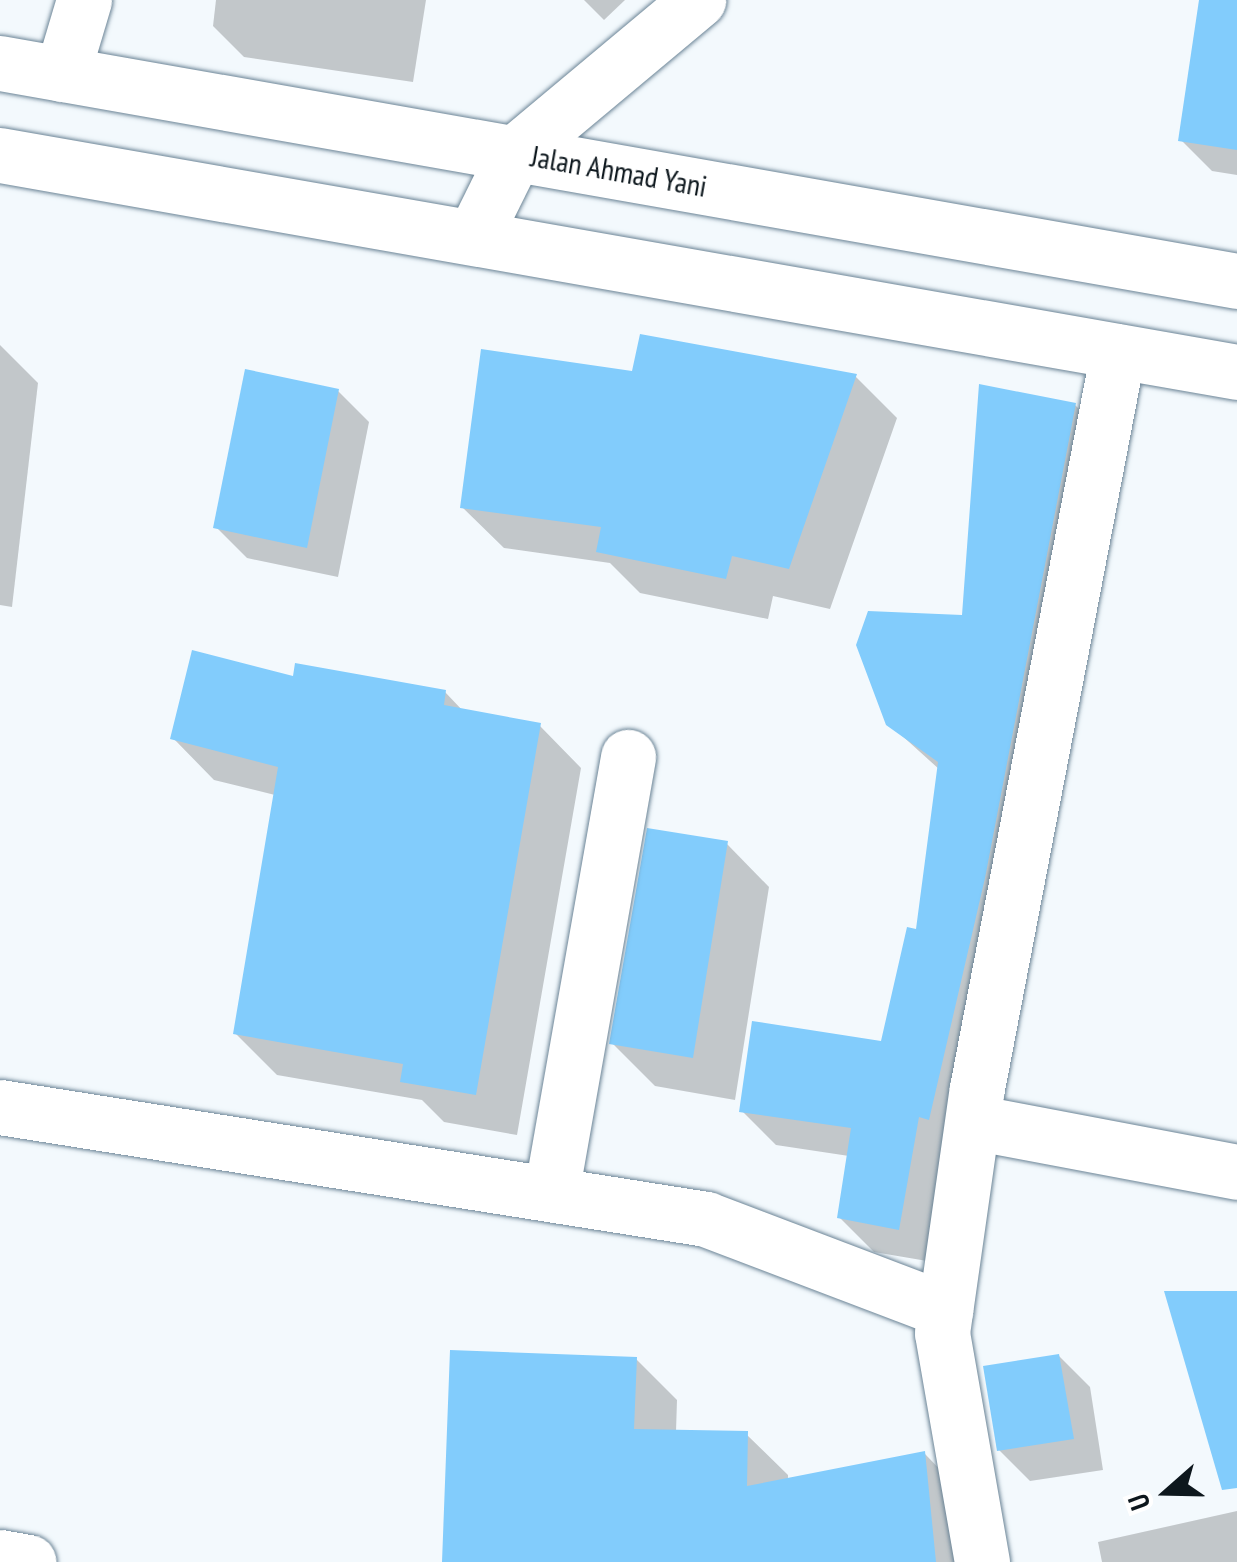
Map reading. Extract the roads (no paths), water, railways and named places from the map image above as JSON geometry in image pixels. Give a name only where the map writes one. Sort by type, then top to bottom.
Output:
[{"type":"street","points":[[62,74],[84,0]]},
{"type":"street","points":[[475,234],[515,153],[698,0]]},
{"type":"street","name":"Jalan Ahmad Yani","points":[[0,63],[1237,281]]},
{"type":"street","points":[[0,155],[475,234],[1237,372]]},
{"type":"street","points":[[982,1562],[942,1333],[973,1122],[1118,352]]},
{"type":"street","points":[[551,1194],[628,757]]},
{"type":"street","points":[[0,1107],[706,1219],[945,1310]]},
{"type":"street","points":[[973,1122],[1237,1172]]},
{"type":"street","points":[[0,1557],[29,1562]]}]
